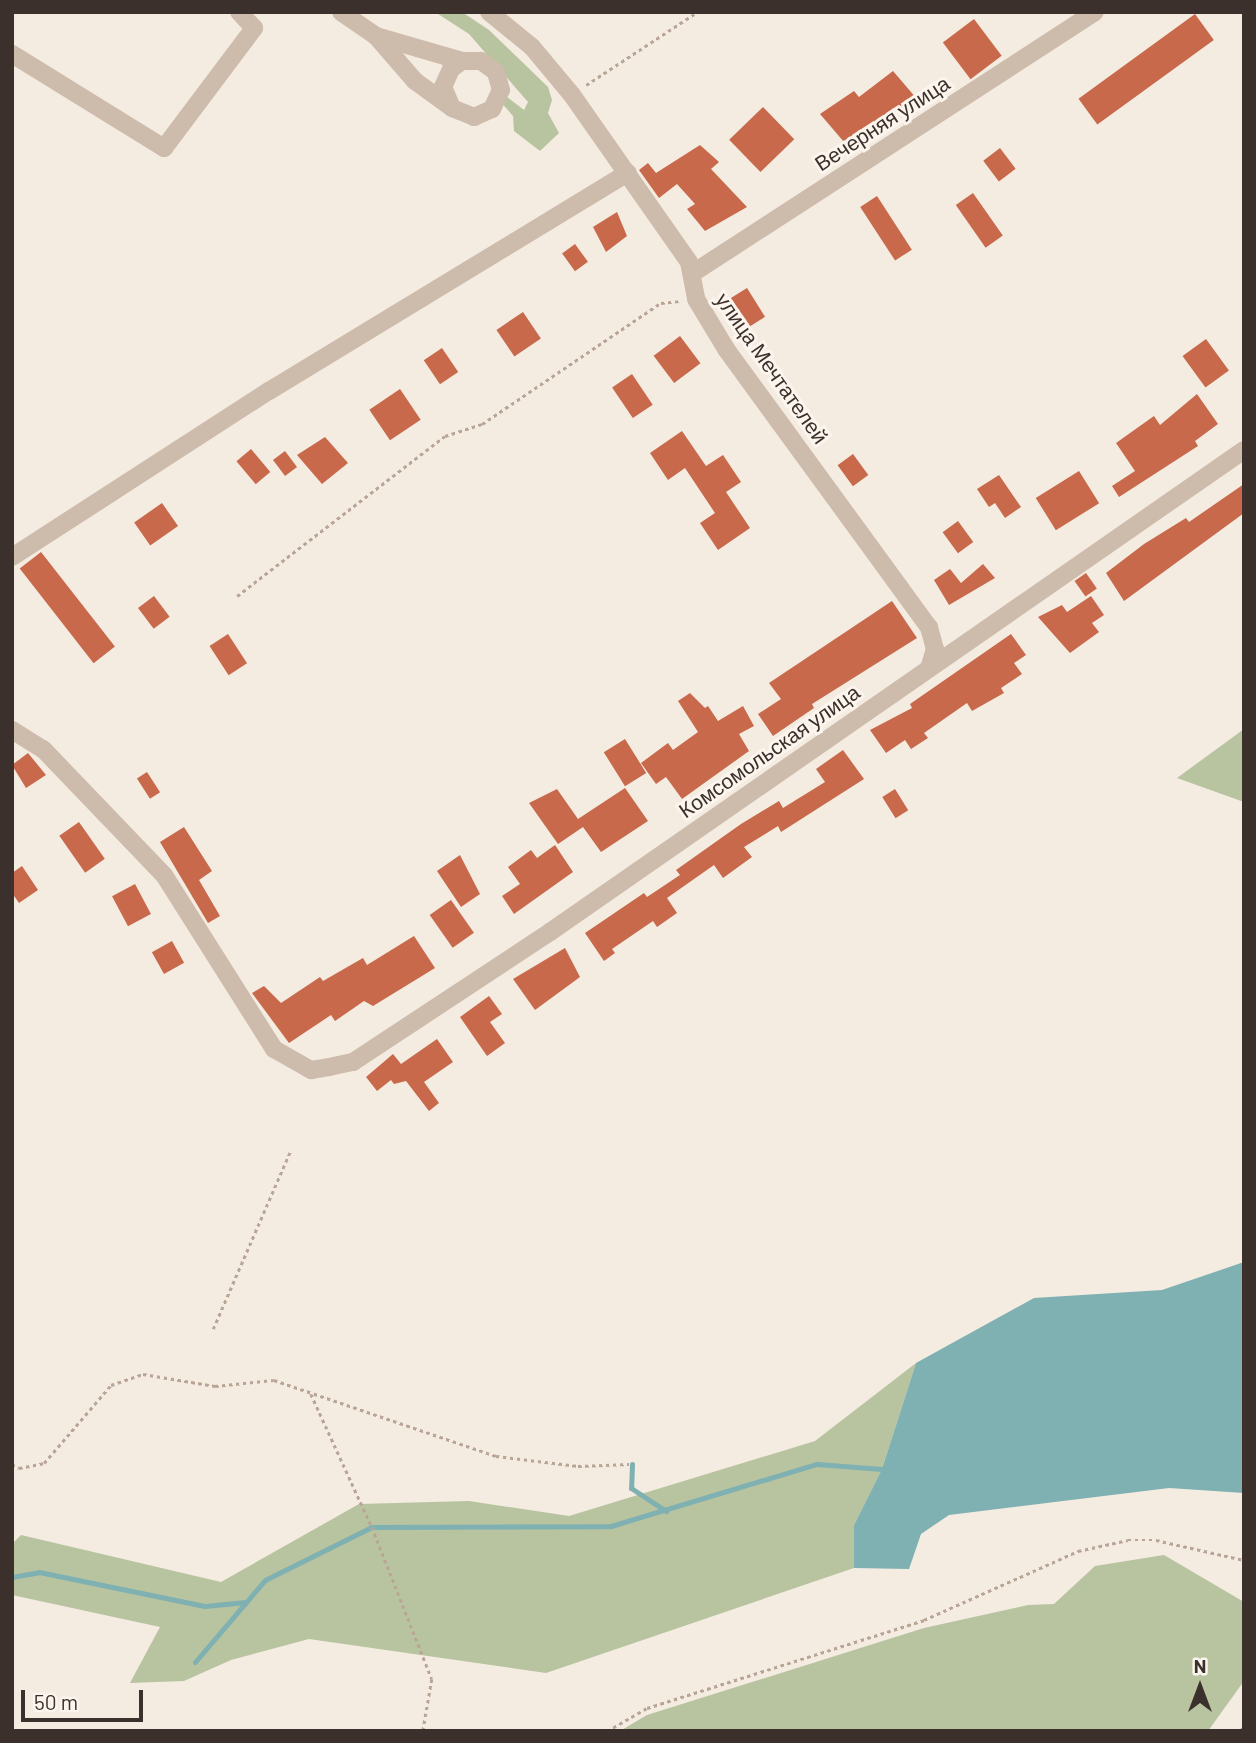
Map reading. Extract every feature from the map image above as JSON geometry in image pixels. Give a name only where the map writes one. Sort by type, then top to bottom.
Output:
[{"type":"street","points":[[12,54],[164,148],[254,29],[239,12]]},
{"type":"street","points":[[341,12],[376,36],[415,81],[452,108],[474,117],[492,109],[500,90],[496,72],[481,61],[462,61],[376,36]]},
{"type":"street","name":"улица Мечтателей","points":[[489,12],[531,47],[572,95],[628,173],[693,273],[696,299],[726,349],[929,627]]},
{"type":"street","name":"Вечерняя улица","points":[[693,273],[1095,12]]},
{"type":"street","points":[[452,108],[443,87],[451,69],[462,61]]},
{"type":"street","points":[[12,557],[269,391],[628,173]]},
{"type":"street","name":"Комсомольская улица","points":[[12,730],[43,749],[164,875],[274,1049],[311,1070],[353,1062],[550,932],[970,637],[1244,450]]},
{"type":"street","points":[[930,665],[935,649],[929,627],[970,637]]},
{"type":"path","points":[[572,95],[697,12]]},
{"type":"path","points":[[237,596],[444,436],[482,424],[661,303],[696,299]]},
{"type":"path","points":[[213,1329],[291,1150]]},
{"type":"path","points":[[12,1464],[19,1468],[44,1463],[111,1385],[143,1374],[215,1386],[274,1380],[496,1456],[578,1466],[629,1464]]},
{"type":"path","points":[[312,1394],[372,1527],[432,1678],[423,1731]]},
{"type":"path","points":[[607,1731],[647,1708],[924,1620],[1078,1551],[1128,1540],[1156,1540],[1244,1560]]},
{"type":"path","points":[[1240,1731],[1244,1726]]},
{"type":"green space","points":[[435,12],[462,12],[489,30],[548,87],[552,100],[548,113],[559,133],[540,151],[514,131],[513,116],[500,101],[503,94],[524,110],[528,102],[469,34]]},
{"type":"green space","points":[[1244,729],[1244,802],[1177,778]]},
{"type":"green space","points":[[916,1363],[882,1469],[854,1525],[854,1568],[546,1673],[309,1639],[231,1660],[184,1681],[130,1683],[160,1627],[12,1595],[12,1544],[21,1535],[221,1582],[359,1504],[469,1501],[569,1516],[815,1441]]},
{"type":"green space","points":[[1164,1555],[1244,1602],[1244,1681],[1208,1731],[620,1731],[647,1715],[924,1628],[1028,1605],[1054,1604],[1095,1566]]},
{"type":"water","points":[[1244,1262],[1244,1493],[1169,1488],[949,1515],[921,1534],[909,1569],[854,1568],[854,1525],[882,1469],[916,1363],[1034,1298],[1162,1290]]},
{"type":"building","points":[[1195,14],[1214,40],[1097,125],[1079,99]]},
{"type":"building","points":[[974,19],[1002,56],[971,79],[943,42]]},
{"type":"building","points":[[893,71],[917,99],[844,142],[820,114],[854,91],[859,97]]},
{"type":"building","points":[[763,107],[794,139],[760,172],[729,140]]},
{"type":"building","points":[[700,145],[719,162],[711,169],[747,207],[705,231],[687,209],[695,204],[677,184],[659,198],[639,170],[648,163],[656,173]]},
{"type":"building","points":[[1000,148],[1016,169],[999,181],[983,161]]},
{"type":"building","points":[[973,193],[1003,236],[986,248],[956,205]]},
{"type":"building","points":[[877,196],[912,250],[895,261],[860,207]]},
{"type":"building","points":[[617,212],[627,236],[606,252],[593,227]]},
{"type":"building","points":[[575,244],[588,262],[575,271],[562,253]]},
{"type":"building","points":[[747,288],[765,317],[749,327],[731,298]]},
{"type":"building","points":[[523,312],[541,339],[514,356],[496,330]]},
{"type":"building","points":[[680,336],[700,363],[674,383],[654,356]]},
{"type":"building","points":[[1206,339],[1229,371],[1205,388],[1183,356]]},
{"type":"building","points":[[442,348],[458,372],[440,384],[424,360]]},
{"type":"building","points":[[632,374],[653,405],[633,418],[612,387]]},
{"type":"building","points":[[400,389],[421,420],[390,440],[369,410]]},
{"type":"building","points":[[1197,394],[1218,424],[1195,441],[1198,446],[1119,497],[1112,486],[1135,471],[1116,443],[1154,416],[1160,425]]},
{"type":"building","points":[[682,431],[706,466],[723,455],[741,482],[726,492],[750,528],[718,550],[700,523],[715,513],[685,468],[668,480],[650,453]]},
{"type":"building","points":[[325,437],[348,463],[322,484],[297,455]]},
{"type":"building","points":[[251,449],[270,472],[256,484],[236,461]]},
{"type":"building","points":[[285,451],[297,467],[285,476],[273,460]]},
{"type":"building","points":[[853,454],[868,475],[853,486],[838,465]]},
{"type":"building","points":[[1079,471],[1099,503],[1056,530],[1036,498]]},
{"type":"building","points":[[999,475],[1021,507],[1005,518],[995,503],[989,507],[977,489]]},
{"type":"building","points":[[1244,484],[1244,513],[1124,601],[1106,573],[1144,544],[1186,518],[1189,522]]},
{"type":"building","points":[[162,503],[178,526],[150,545],[134,523]]},
{"type":"building","points":[[958,521],[973,542],[958,553],[943,532]]},
{"type":"building","points":[[41,552],[115,647],[94,663],[20,569]]},
{"type":"building","points":[[983,564],[995,578],[949,605],[934,580],[950,569],[961,583]]},
{"type":"building","points":[[1086,573],[1097,589],[1085,597],[1075,581]]},
{"type":"building","points":[[154,596],[170,617],[154,629],[138,608]]},
{"type":"building","points":[[1091,596],[1104,615],[1092,623],[1099,632],[1070,653],[1038,617],[1062,605],[1067,612]]},
{"type":"building","points":[[892,601],[917,638],[812,704],[814,708],[773,736],[758,714],[781,699],[769,683]]},
{"type":"building","points":[[228,634],[247,663],[229,675],[210,646]]},
{"type":"building","points":[[1011,634],[1026,655],[1014,663],[1022,674],[1001,688],[1004,693],[972,711],[967,703],[924,733],[928,738],[911,749],[905,740],[886,753],[870,730],[912,708],[910,704]]},
{"type":"building","points":[[690,693],[705,708],[708,706],[718,721],[743,706],[754,726],[739,734],[749,751],[682,799],[666,777],[656,784],[641,763],[668,743],[673,750],[698,732],[678,701]]},
{"type":"building","points":[[625,739],[646,773],[625,786],[604,752]]},
{"type":"building","points":[[843,750],[864,779],[781,832],[778,826],[744,847],[752,857],[723,878],[714,865],[667,898],[677,913],[657,927],[653,921],[612,949],[615,953],[604,961],[585,933],[644,893],[647,897],[680,875],[676,870],[741,824],[779,801],[783,808],[825,782],[816,769]]},
{"type":"building","points":[[28,753],[46,775],[26,788],[12,765]]},
{"type":"building","points":[[147,772],[160,792],[150,799],[137,779]]},
{"type":"building","points":[[625,788],[648,821],[601,852],[583,827],[558,844],[529,803],[557,789],[578,819]]},
{"type":"building","points":[[895,789],[908,810],[896,818],[882,797]]},
{"type":"building","points":[[79,822],[105,859],[85,873],[59,836]]},
{"type":"building","points":[[184,827],[212,871],[199,880],[220,916],[208,923],[160,842]]},
{"type":"building","points":[[555,845],[573,872],[514,914],[502,896],[520,884],[508,867],[531,850],[537,858]]},
{"type":"building","points":[[460,855],[480,894],[461,907],[437,871]]},
{"type":"building","points":[[22,866],[38,890],[19,903],[12,893],[12,873]]},
{"type":"building","points":[[135,884],[151,914],[128,926],[112,896]]},
{"type":"building","points":[[451,900],[474,933],[453,948],[430,915]]},
{"type":"building","points":[[414,936],[435,968],[373,1006],[364,1001],[335,1021],[331,1015],[289,1043],[252,993],[264,986],[281,1003],[320,977],[323,981],[363,958],[367,965]]},
{"type":"building","points":[[172,941],[184,963],[164,974],[152,952]]},
{"type":"building","points":[[565,948],[580,977],[535,1010],[513,979]]},
{"type":"building","points":[[489,996],[502,1014],[490,1022],[505,1043],[487,1056],[460,1017]]},
{"type":"building","points":[[437,1039],[453,1062],[424,1082],[439,1103],[429,1111],[406,1081],[394,1084],[391,1080],[377,1091],[366,1077],[393,1054],[401,1064]]},
{"type":"waterway","points":[[632,1464],[631,1488],[666,1511]]},
{"type":"waterway","points":[[195,1662],[265,1580],[372,1527],[611,1526],[817,1464],[882,1469]]},
{"type":"waterway","points":[[12,1577],[39,1572],[205,1606],[246,1602]]}]
